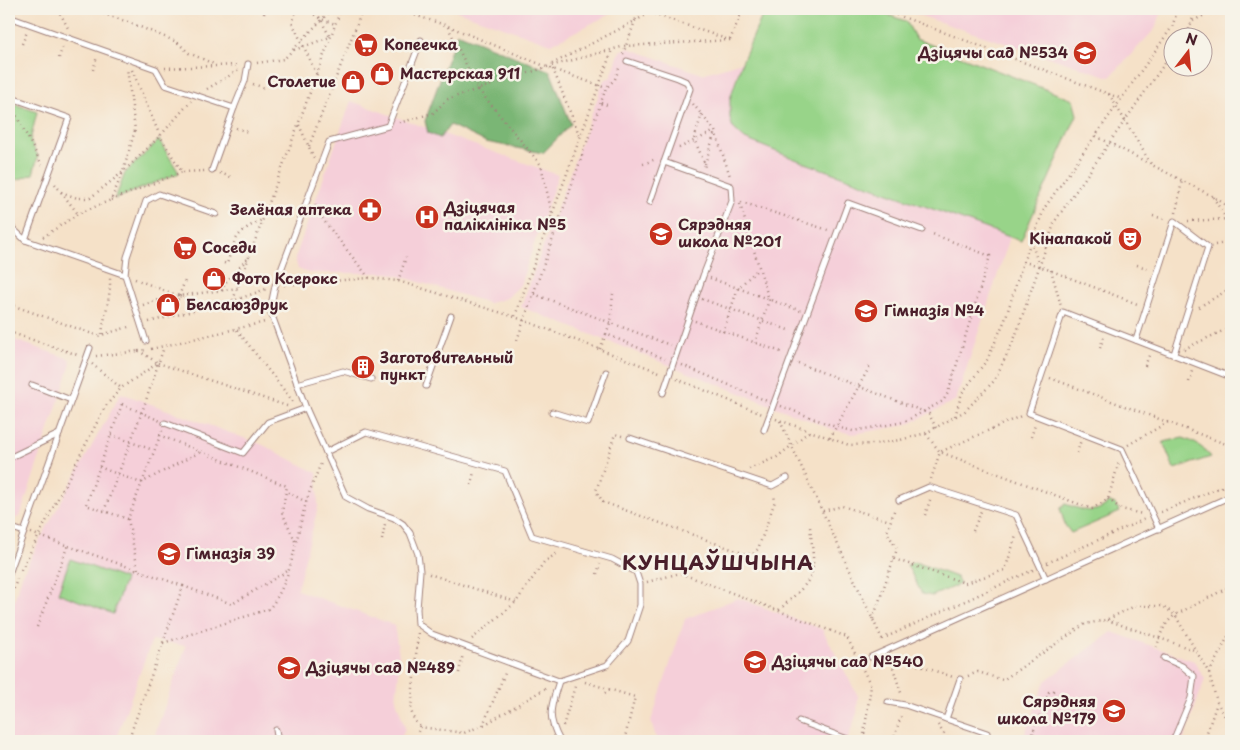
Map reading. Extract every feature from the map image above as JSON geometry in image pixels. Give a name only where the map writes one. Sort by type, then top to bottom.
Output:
[{"type":"lane","points":[[9,17],[156,69],[165,85],[234,108]]},
{"type":"lane","points":[[326,452],[366,432],[505,471],[532,536],[612,559],[636,572],[640,584],[640,605],[628,640],[608,666],[558,681],[432,634],[418,624],[417,608],[420,571],[418,554],[410,534],[403,524],[346,497],[306,408],[270,310],[275,286],[328,142],[388,126],[421,40]]},
{"type":"lane","points":[[627,61],[678,78],[687,82],[690,89],[650,202]]},
{"type":"lane","points":[[212,170],[245,81],[248,64]]},
{"type":"lane","points":[[9,97],[69,118],[25,240]]},
{"type":"lane","points":[[663,393],[703,276],[732,201],[731,186],[664,162]]},
{"type":"lane","points":[[146,340],[125,275],[127,257],[146,201],[159,194],[216,214]]},
{"type":"lane","points":[[764,430],[848,203],[922,230]]},
{"type":"lane","points":[[1136,340],[1174,222],[1208,247],[1174,354]]},
{"type":"lane","points":[[9,225],[25,240],[125,275]]},
{"type":"lane","points":[[1159,529],[1122,449],[1029,413],[1063,312],[1231,376]]},
{"type":"lane","points":[[426,386],[451,316]]},
{"type":"lane","points":[[9,574],[90,348]]},
{"type":"lane","points":[[297,384],[343,371],[371,379]]},
{"type":"lane","points":[[552,412],[588,423],[606,372]]},
{"type":"lane","points":[[32,385],[71,400]]},
{"type":"lane","points":[[165,422],[243,453],[268,422],[306,408]]},
{"type":"lane","points":[[9,458],[59,434]]},
{"type":"lane","points":[[630,438],[772,486],[787,478]]},
{"type":"lane","points":[[899,500],[929,487],[1016,515],[1046,579]]},
{"type":"lane","points":[[871,657],[1231,496]]},
{"type":"lane","points":[[9,527],[24,532]]},
{"type":"lane","points":[[1164,658],[1182,666],[1194,676],[1191,698],[1173,741]]},
{"type":"lane","points":[[946,719],[960,679]]},
{"type":"lane","points":[[558,681],[550,711],[553,728],[560,741]]},
{"type":"lane","points":[[888,702],[905,704],[987,733]]},
{"type":"lane","points":[[799,721],[853,741]]},
{"type":"lane","points":[[276,730],[278,741]]},
{"type":"path","points":[[58,9],[75,40]]},
{"type":"path","points":[[89,9],[128,22],[177,42],[190,53],[217,66]]},
{"type":"path","points":[[264,14],[265,9]]},
{"type":"path","points":[[296,9],[292,22],[317,76]]},
{"type":"path","points":[[306,9],[321,19],[335,24]]},
{"type":"path","points":[[315,9],[330,37]]},
{"type":"path","points":[[321,19],[332,9]]},
{"type":"path","points":[[233,301],[342,9]]},
{"type":"path","points":[[309,146],[363,9]]},
{"type":"path","points":[[396,9],[448,26],[547,67],[606,88]]},
{"type":"path","points":[[626,46],[640,9],[730,40]]},
{"type":"path","points":[[547,67],[657,9]]},
{"type":"path","points":[[730,40],[742,9]]},
{"type":"path","points":[[877,9],[1122,99]]},
{"type":"path","points":[[900,16],[903,9]]},
{"type":"path","points":[[955,417],[962,393],[987,360],[1005,320],[1030,239],[1045,207],[1172,27],[1178,9]]},
{"type":"path","points":[[1189,28],[1196,9]]},
{"type":"path","points":[[1192,21],[1216,9]]},
{"type":"path","points":[[22,44],[30,24]]},
{"type":"path","points":[[448,26],[478,89],[540,164],[552,214]]},
{"type":"path","points":[[59,58],[66,37]]},
{"type":"path","points":[[292,50],[330,37]]},
{"type":"path","points":[[388,126],[433,113],[448,99],[547,67],[626,46],[730,40]]},
{"type":"path","points":[[93,70],[100,49]]},
{"type":"path","points":[[515,317],[612,50]]},
{"type":"path","points":[[126,57],[160,136],[182,172]]},
{"type":"path","points":[[111,200],[123,172],[135,130],[126,57]]},
{"type":"path","points":[[517,340],[606,88],[615,79],[620,64],[627,61]]},
{"type":"path","points":[[61,192],[77,198],[90,198],[123,172],[160,136],[195,96],[248,64]]},
{"type":"path","points":[[886,650],[780,421],[849,445],[860,445],[900,440],[926,433],[965,411],[994,380],[1014,340],[1055,221],[1162,67]]},
{"type":"path","points":[[554,69],[580,137]]},
{"type":"path","points":[[245,81],[265,88]]},
{"type":"path","points":[[1109,94],[1152,166]]},
{"type":"path","points":[[9,101],[48,175],[78,214]]},
{"type":"path","points":[[601,103],[610,106]]},
{"type":"path","points":[[705,164],[694,139],[702,114],[715,130],[725,158],[731,186]]},
{"type":"path","points":[[228,125],[248,132]]},
{"type":"path","points":[[299,125],[318,169]]},
{"type":"path","points":[[702,175],[715,130]]},
{"type":"path","points":[[1096,136],[1182,180],[1231,208]]},
{"type":"path","points":[[33,243],[78,214],[182,172],[212,170],[231,177]]},
{"type":"path","points":[[1174,222],[1182,180]]},
{"type":"path","points":[[309,194],[324,221],[369,278]]},
{"type":"path","points":[[1208,247],[1231,241],[1227,220],[1212,196]]},
{"type":"path","points":[[755,343],[770,300],[759,269],[740,201],[837,233]]},
{"type":"path","points":[[1153,216],[1174,222],[1231,220]]},
{"type":"path","points":[[224,263],[227,264],[234,240],[241,232],[264,220]]},
{"type":"path","points":[[606,334],[836,427],[853,431],[904,422],[942,401],[948,393],[990,256],[922,230]]},
{"type":"path","points":[[1030,239],[1039,266]]},
{"type":"path","points":[[222,291],[225,283],[251,254]]},
{"type":"path","points":[[398,281],[406,258]]},
{"type":"path","points":[[1022,262],[1051,269],[1147,308]]},
{"type":"path","points":[[1137,265],[1158,272]]},
{"type":"path","points":[[9,304],[100,335],[111,290],[110,269]]},
{"type":"path","points":[[723,332],[738,288],[759,269]]},
{"type":"path","points":[[1051,269],[1060,300]]},
{"type":"path","points":[[125,275],[210,308]]},
{"type":"path","points":[[703,276],[807,314]]},
{"type":"path","points":[[186,278],[172,316],[210,308],[275,286],[369,278],[398,281],[515,317],[670,376],[769,417]]},
{"type":"path","points":[[218,281],[225,283]]},
{"type":"path","points":[[179,296],[238,288]]},
{"type":"path","points":[[1187,314],[1231,288]]},
{"type":"path","points":[[534,294],[679,348]]},
{"type":"path","points":[[600,350],[610,323],[614,294]]},
{"type":"path","points":[[135,308],[174,295]]},
{"type":"path","points":[[696,297],[800,334]]},
{"type":"path","points":[[689,319],[755,343],[925,412],[929,414],[936,428]]},
{"type":"path","points":[[85,358],[164,347],[274,320]]},
{"type":"path","points":[[1174,354],[1231,327]]},
{"type":"path","points":[[237,329],[300,410]]},
{"type":"path","points":[[1100,348],[1107,329]]},
{"type":"path","points":[[9,332],[85,358],[121,388]]},
{"type":"path","points":[[104,511],[142,412],[164,347]]},
{"type":"path","points":[[139,351],[158,363],[300,410]]},
{"type":"path","points":[[9,603],[18,575],[38,534],[105,407],[121,388],[158,363]]},
{"type":"path","points":[[830,438],[870,366]]},
{"type":"path","points":[[1041,375],[1231,446]]},
{"type":"path","points":[[128,519],[86,505],[122,404],[142,412]]},
{"type":"path","points":[[933,474],[940,452],[1029,413]]},
{"type":"path","points":[[1030,437],[1038,416]]},
{"type":"path","points":[[926,433],[940,452],[1092,509],[1108,499],[1122,449],[1168,422]]},
{"type":"path","points":[[736,474],[777,457],[810,431]]},
{"type":"path","points":[[630,438],[615,434],[596,491],[603,502],[745,554],[753,554],[758,549],[775,501],[772,486]]},
{"type":"path","points":[[110,435],[153,450],[128,519],[138,570]]},
{"type":"path","points":[[159,435],[287,486],[282,512],[296,542]]},
{"type":"path","points":[[99,467],[141,483],[200,451]]},
{"type":"path","points":[[163,643],[268,608],[278,598],[289,570],[306,502],[326,452]]},
{"type":"path","points":[[471,485],[477,463]]},
{"type":"path","points":[[882,639],[1152,516],[1231,483]]},
{"type":"path","points":[[926,515],[934,489]]},
{"type":"path","points":[[287,492],[306,502]]},
{"type":"path","points":[[1108,499],[1121,509],[1152,516]]},
{"type":"path","points":[[873,620],[897,549],[887,532],[899,500]]},
{"type":"path","points":[[973,531],[983,505]]},
{"type":"path","points":[[823,511],[842,506],[890,521]]},
{"type":"path","points":[[382,540],[388,516]]},
{"type":"path","points":[[894,559],[965,583],[1005,570],[1020,524]]},
{"type":"path","points":[[779,610],[805,586],[813,572],[814,561],[810,527]]},
{"type":"path","points":[[38,534],[232,604],[289,570]]},
{"type":"path","points":[[37,627],[68,545]]},
{"type":"path","points":[[459,673],[465,646],[516,602],[544,562],[567,547]]},
{"type":"path","points":[[420,571],[516,602]]},
{"type":"path","points":[[653,581],[680,573],[847,637],[871,686],[863,741]]},
{"type":"path","points":[[128,741],[183,586]]},
{"type":"path","points":[[1157,647],[1167,622],[1175,615],[1231,586]]},
{"type":"path","points":[[893,741],[905,704],[888,654],[960,679],[978,672],[1003,680],[1085,624],[1106,620],[1135,606],[1163,606],[1175,615],[1209,673],[1218,702],[1231,728]]},
{"type":"path","points":[[1106,620],[1195,650]]},
{"type":"path","points":[[418,624],[412,710],[414,720],[420,727],[464,734],[558,681]]},
{"type":"path","points":[[1209,673],[1231,631]]},
{"type":"path","points":[[483,725],[509,662]]},
{"type":"path","points":[[562,730],[577,680],[635,697],[624,741]]},
{"type":"path","points":[[607,694],[610,689]]},
{"type":"path","points":[[1031,738],[1049,692],[1057,690]]},
{"type":"path","points":[[1204,741],[1218,702]]},
{"type":"path","points":[[414,741],[420,727]]},
{"type":"shaded area","points":[[451,9],[620,9],[551,44]]},
{"type":"shaded area","name":"Дзіцячы сад №534","points":[[910,9],[1163,9],[1155,29],[1110,77],[909,12]]},
{"type":"shaded area","points":[[628,48],[702,74],[742,62],[735,80],[745,139],[800,161],[1010,237],[956,400],[907,425],[853,434],[834,430],[521,307],[604,80],[611,77],[620,51]]},
{"type":"shaded area","name":"Дзіцячая паліклініка №5","points":[[351,101],[558,175],[520,285],[507,298],[489,303],[389,273],[308,273],[298,269],[295,258]]},
{"type":"shaded area","points":[[9,338],[70,359],[71,364],[20,516],[11,521],[9,520]]},
{"type":"shaded area","name":"Гімназія 39","points":[[121,393],[263,445],[317,473],[318,507],[297,590],[394,625],[400,661],[396,700],[405,728],[400,741],[176,741],[155,734],[186,646],[152,640],[115,741],[9,741],[9,617],[23,573]]},
{"type":"shaded area","name":"Дзіцячы сад №540","points":[[738,598],[822,629],[858,696],[857,713],[847,741],[657,741],[651,721],[685,619]]},
{"type":"shaded area","name":"Сярэдняя школа №179","points":[[1112,632],[1194,661],[1205,679],[1183,741],[1022,741],[1045,681]]},
{"type":"green space","points":[[765,9],[870,9],[906,21],[916,39],[1073,100],[1077,115],[1021,241],[800,161],[745,139],[733,128],[730,119],[730,99],[742,62]]},
{"type":"green space","points":[[457,33],[550,71],[571,124],[543,153],[486,142],[450,125],[440,138],[428,133],[425,121]]},
{"type":"green space","points":[[9,102],[37,112],[30,141],[38,156],[33,174],[17,180],[9,177]]},
{"type":"green space","points":[[159,140],[179,173],[115,199],[125,173]]},
{"type":"green space","points":[[1183,438],[1198,445],[1211,457],[1174,469],[1163,442]]},
{"type":"green space","points":[[1110,502],[1115,504],[1120,512],[1071,533],[1065,525],[1060,508],[1065,504],[1088,511],[1098,509]]},
{"type":"green space","points":[[70,559],[125,579],[113,614],[58,593]]},
{"type":"green space","points":[[915,562],[956,577],[960,584],[932,596],[922,594],[907,565]]},
{"type":"place","name":"Копеечка","points":[[366,45]]},
{"type":"place","name":"Дзіцячы сад №534","points":[[1085,53]]},
{"type":"place","name":"Мастерская 911","points":[[382,74]]},
{"type":"place","name":"Столетие","points":[[353,82]]},
{"type":"place","name":"Зелёная аптека","points":[[370,210]]},
{"type":"place","name":"Дзіцячая паліклініка №5","points":[[427,217]]},
{"type":"place","name":"Сярэдняя школа №201","points":[[661,234]]},
{"type":"place","name":"Кінапакой","points":[[1130,239]]},
{"type":"place","name":"Соседи","points":[[185,248]]},
{"type":"place","name":"Фото Ксерокс","points":[[214,279]]},
{"type":"place","name":"Белсаюздрук","points":[[168,305]]},
{"type":"place","name":"Гімназія №4","points":[[866,311]]},
{"type":"place","name":"Заготовительный пункт","points":[[363,367]]},
{"type":"place","name":"Гімназія 39","points":[[169,554]]},
{"type":"place","name":"Дзіцячы сад №540","points":[[755,662]]},
{"type":"place","name":"Дзіцячы сад №489","points":[[289,668]]},
{"type":"place","name":"Сярэдняя школа №179","points":[[1114,711]]},
{"type":"district","name":"КУНЦАЎШЧЫНА","points":[[718,563]]}]
